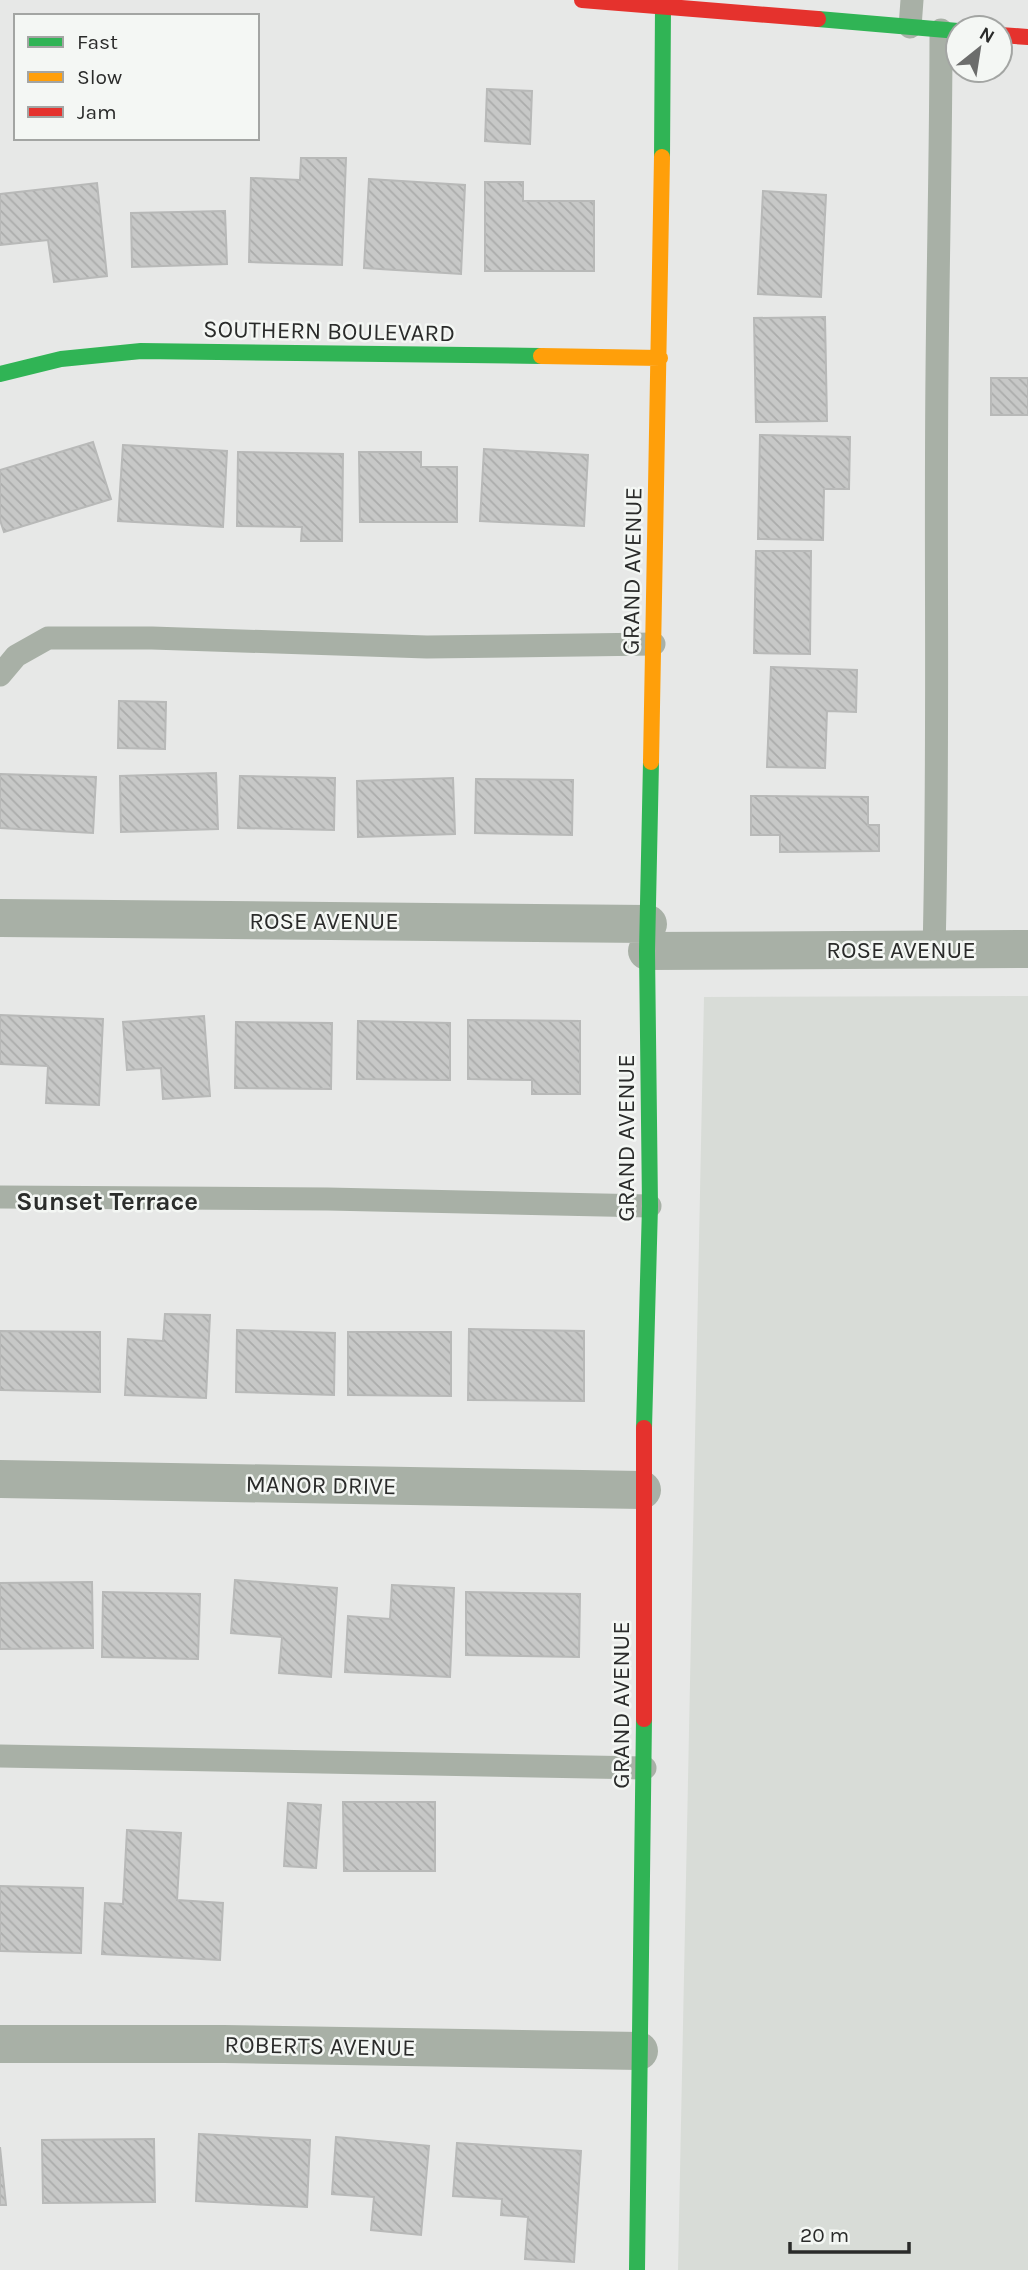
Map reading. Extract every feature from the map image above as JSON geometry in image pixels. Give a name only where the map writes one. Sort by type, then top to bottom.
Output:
[{"type":"street","points":[[582,0],[944,30]]},
{"type":"street","name":"GRAND AVENUE","points":[[637,2270],[645,1768],[642,1490],[650,1206],[648,938],[660,358],[663,6]]},
{"type":"street","name":"SOUTHERN BOULEVARD","points":[[0,374],[61,359],[141,351],[660,358]]},
{"type":"street","name":"ROSE AVENUE","points":[[0,918],[648,938],[934,950],[1028,949]]},
{"type":"street","name":"MANOR DRIVE","points":[[0,1479],[642,1490]]},
{"type":"street","name":"ROBERTS AVENUE","points":[[0,2044],[224,2044],[639,2051]]},
{"type":"lane","points":[[910,27],[912,0]]},
{"type":"lane","points":[[934,950],[939,777],[937,373],[946,84]]},
{"type":"lane","points":[[0,675],[16,656],[48,638],[152,638],[427,647],[654,643]]},
{"type":"lane","points":[[0,1197],[328,1199],[650,1206]]},
{"type":"lane","points":[[0,1756],[645,1768]]},
{"type":"shaded area","points":[[1028,996],[1028,2270],[678,2270],[704,997]]},
{"type":"building","points":[[487,89],[532,91],[530,144],[485,141]]},
{"type":"building","points":[[301,158],[346,158],[342,265],[249,262],[251,178],[300,180]]},
{"type":"building","points":[[369,179],[465,185],[461,274],[364,268]]},
{"type":"building","points":[[485,182],[523,182],[523,201],[594,201],[594,271],[485,271]]},
{"type":"building","points":[[97,183],[107,276],[54,282],[48,240],[0,245],[0,194]]},
{"type":"building","points":[[763,191],[826,195],[821,297],[758,294]]},
{"type":"building","points":[[225,211],[227,264],[132,267],[131,213]]},
{"type":"building","points":[[825,317],[827,421],[756,422],[754,318]]},
{"type":"building","points":[[991,378],[1028,378],[1028,415],[991,415]]},
{"type":"building","points":[[760,435],[850,437],[849,489],[824,489],[823,540],[758,539]]},
{"type":"building","points":[[93,442],[111,499],[4,532],[0,520],[0,470]]},
{"type":"building","points":[[123,445],[227,451],[223,527],[118,521]]},
{"type":"building","points":[[484,449],[588,455],[584,526],[480,521]]},
{"type":"building","points":[[238,452],[343,454],[342,541],[301,541],[302,527],[237,526]]},
{"type":"building","points":[[359,452],[421,452],[421,467],[457,467],[457,522],[360,522]]},
{"type":"building","points":[[756,551],[811,551],[810,654],[754,653]]},
{"type":"building","points":[[771,667],[857,670],[856,712],[827,711],[825,768],[767,767]]},
{"type":"building","points":[[119,701],[166,702],[165,749],[118,748]]},
{"type":"building","points":[[216,773],[218,829],[121,832],[120,776]]},
{"type":"building","points":[[0,774],[96,777],[93,833],[0,828]]},
{"type":"building","points":[[240,776],[335,778],[334,830],[238,828]]},
{"type":"building","points":[[453,778],[455,834],[358,837],[357,781]]},
{"type":"building","points":[[476,779],[573,780],[572,835],[475,833]]},
{"type":"building","points":[[751,796],[868,797],[868,825],[879,825],[879,851],[780,852],[780,835],[751,835]]},
{"type":"building","points":[[0,1015],[103,1019],[99,1105],[46,1103],[48,1066],[0,1064]]},
{"type":"building","points":[[204,1016],[210,1096],[163,1099],[161,1068],[127,1070],[123,1022]]},
{"type":"building","points":[[468,1020],[580,1021],[580,1094],[532,1094],[532,1080],[468,1079]]},
{"type":"building","points":[[358,1021],[450,1023],[450,1080],[357,1079]]},
{"type":"building","points":[[236,1022],[332,1023],[331,1089],[235,1088]]},
{"type":"building","points":[[165,1314],[210,1315],[206,1398],[125,1395],[128,1339],[163,1341]]},
{"type":"building","points":[[469,1329],[584,1331],[584,1401],[468,1400]]},
{"type":"building","points":[[237,1330],[335,1333],[334,1395],[236,1392]]},
{"type":"building","points":[[0,1331],[100,1332],[100,1392],[0,1390]]},
{"type":"building","points":[[348,1332],[451,1332],[451,1396],[348,1395]]},
{"type":"building","points":[[235,1580],[337,1588],[331,1677],[279,1673],[282,1637],[231,1633]]},
{"type":"building","points":[[92,1582],[93,1648],[0,1649],[0,1583]]},
{"type":"building","points":[[392,1585],[454,1588],[450,1677],[345,1672],[348,1616],[390,1619]]},
{"type":"building","points":[[103,1592],[200,1594],[198,1659],[102,1657]]},
{"type":"building","points":[[466,1592],[580,1594],[579,1657],[466,1655]]},
{"type":"building","points":[[343,1802],[435,1802],[435,1871],[344,1871]]},
{"type":"building","points":[[288,1803],[321,1805],[316,1868],[284,1866]]},
{"type":"building","points":[[127,1830],[181,1833],[177,1900],[223,1903],[220,1960],[102,1954],[105,1903],[123,1904]]},
{"type":"building","points":[[0,1886],[83,1888],[81,1953],[0,1951]]},
{"type":"building","points":[[199,2134],[310,2140],[307,2207],[196,2201]]},
{"type":"building","points":[[336,2137],[429,2146],[421,2235],[371,2230],[374,2197],[332,2194]]},
{"type":"building","points":[[154,2139],[155,2202],[43,2203],[42,2140]]},
{"type":"building","points":[[457,2143],[581,2151],[574,2262],[525,2259],[528,2217],[501,2215],[502,2199],[453,2196]]},
{"type":"building","points":[[0,2147],[6,2205],[0,2205]]},
{"type":"traffic: fast","points":[[662,157],[663,7]]},
{"type":"traffic: fast","points":[[818,19],[944,30]]},
{"type":"traffic: fast","points":[[0,374],[61,359],[141,351],[541,356]]},
{"type":"traffic: fast","points":[[644,1428],[650,1206],[647,951],[651,762]]},
{"type":"traffic: fast","points":[[637,2270],[644,1719]]},
{"type":"traffic: slow","points":[[651,762],[662,157]]},
{"type":"traffic: slow","points":[[541,356],[660,358]]},
{"type":"traffic: jam","points":[[582,0],[818,19]]},
{"type":"traffic: jam","points":[[1014,36],[1028,37]]},
{"type":"traffic: jam","points":[[644,1428],[644,1719]]},
{"type":"district","name":"Sunset Terrace","points":[[107,1201]]}]
